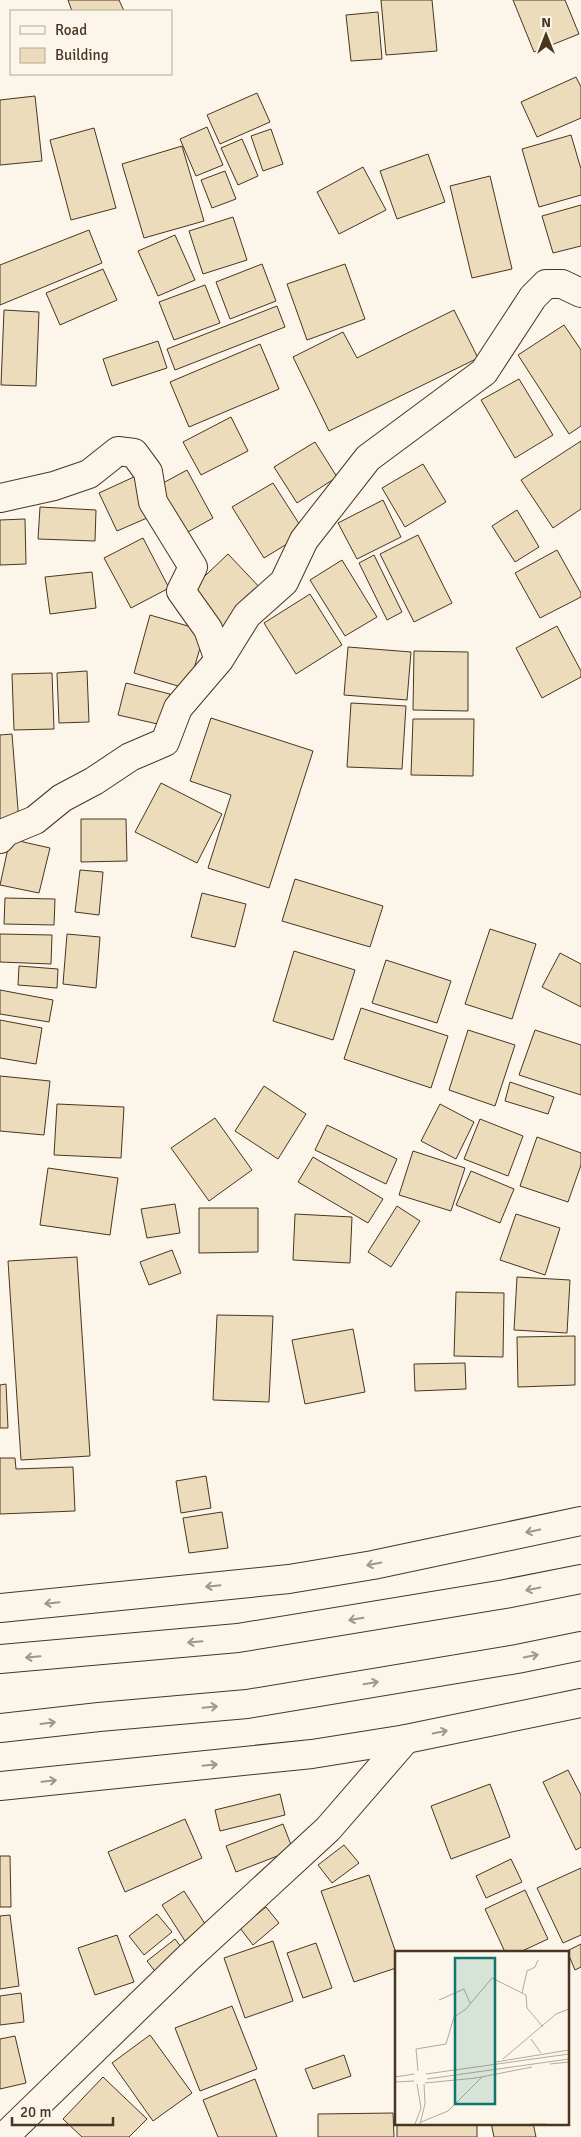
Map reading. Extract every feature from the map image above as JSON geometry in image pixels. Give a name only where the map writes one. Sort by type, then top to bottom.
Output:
[{"type":"main road","points":[[0,838],[6,832],[35,820],[62,798],[94,781],[130,757],[164,742],[178,708],[218,660],[247,615],[284,582],[304,540],[368,458],[484,372],[533,297],[546,284],[562,284],[581,292]]},
{"type":"main road","points":[[0,498],[54,486],[89,474],[118,451],[134,453],[148,472],[153,502],[193,567],[181,591],[208,629],[218,660]]},
{"type":"main road","points":[[0,1608],[289,1579],[373,1565],[581,1521]]},
{"type":"main road","points":[[0,1660],[238,1638],[505,1594],[581,1579]]},
{"type":"main road","points":[[0,1728],[247,1704],[517,1659],[581,1646]]},
{"type":"main road","points":[[0,1786],[312,1754],[406,1739],[581,1703]]},
{"type":"main road","points":[[4,2137],[188,1958],[328,1829],[406,1739]]},
{"type":"building","points":[[68,0],[119,0],[124,10],[72,10]]},
{"type":"building","points":[[381,0],[432,0],[437,51],[386,55]]},
{"type":"building","points":[[513,0],[565,0],[579,34],[534,52]]},
{"type":"building","points":[[378,12],[382,59],[351,61],[346,15]]},
{"type":"building","points":[[576,77],[581,87],[581,118],[537,137],[521,102]]},
{"type":"building","points":[[257,93],[270,122],[220,144],[207,115]]},
{"type":"building","points":[[35,96],[42,161],[0,165],[0,100]]},
{"type":"building","points":[[207,127],[223,165],[196,176],[180,139]]},
{"type":"building","points":[[94,128],[116,208],[71,220],[50,140]]},
{"type":"building","points":[[271,129],[283,164],[263,171],[251,136]]},
{"type":"building","points":[[571,135],[581,169],[581,195],[539,207],[522,149]]},
{"type":"building","points":[[242,139],[258,176],[238,185],[221,148]]},
{"type":"building","points":[[182,146],[204,221],[144,238],[122,164]]},
{"type":"building","points":[[428,154],[445,202],[397,219],[380,171]]},
{"type":"building","points":[[363,167],[386,210],[339,234],[317,192]]},
{"type":"building","points":[[225,171],[236,199],[212,208],[201,180]]},
{"type":"building","points":[[490,176],[512,269],[472,278],[450,186]]},
{"type":"building","points":[[581,205],[581,246],[553,253],[542,216]]},
{"type":"building","points":[[233,217],[247,260],[203,274],[189,231]]},
{"type":"building","points":[[89,230],[102,263],[0,305],[0,265]]},
{"type":"building","points":[[175,235],[195,280],[158,296],[138,251]]},
{"type":"building","points":[[262,264],[276,301],[230,319],[216,282]]},
{"type":"building","points":[[345,264],[365,319],[307,340],[287,284]]},
{"type":"building","points":[[103,269],[117,300],[60,325],[46,293]]},
{"type":"building","points":[[205,285],[220,323],[174,340],[159,302]]},
{"type":"building","points":[[277,306],[285,327],[175,370],[167,349]]},
{"type":"building","points":[[4,310],[39,312],[36,386],[1,385]]},
{"type":"building","points":[[454,310],[478,358],[329,431],[293,357],[343,332],[357,358]]},
{"type":"building","points":[[564,325],[581,350],[581,426],[569,434],[518,355]]},
{"type":"building","points":[[158,341],[167,368],[112,386],[103,359]]},
{"type":"building","points":[[260,344],[279,389],[189,427],[170,382]]},
{"type":"building","points":[[519,379],[553,435],[515,458],[481,400]]},
{"type":"building","points":[[231,417],[248,451],[201,475],[183,442]]},
{"type":"building","points":[[581,441],[581,509],[553,528],[521,480]]},
{"type":"building","points":[[315,442],[337,477],[297,503],[274,467]]},
{"type":"building","points":[[423,464],[446,502],[405,527],[382,488]]},
{"type":"building","points":[[187,470],[213,518],[179,537],[152,489]]},
{"type":"building","points":[[136,476],[154,515],[117,531],[99,493]]},
{"type":"building","points":[[273,483],[305,533],[264,558],[232,507]]},
{"type":"building","points":[[383,500],[401,537],[357,559],[338,523]]},
{"type":"building","points":[[40,507],[96,510],[95,541],[38,539]]},
{"type":"building","points":[[517,510],[539,547],[515,562],[492,526]]},
{"type":"building","points":[[25,519],[26,564],[0,565],[0,520]]},
{"type":"building","points":[[418,535],[452,603],[414,622],[380,554]]},
{"type":"building","points":[[143,538],[169,588],[131,608],[104,558]]},
{"type":"building","points":[[557,550],[581,593],[581,597],[540,618],[515,573]]},
{"type":"building","points":[[228,554],[265,593],[223,632],[186,594]]},
{"type":"building","points":[[374,555],[402,612],[387,620],[359,563]]},
{"type":"building","points":[[342,560],[377,617],[345,636],[310,580]]},
{"type":"building","points":[[92,572],[96,608],[50,614],[45,577]]},
{"type":"building","points":[[310,594],[342,645],[296,674],[264,623]]},
{"type":"building","points":[[150,615],[205,631],[188,689],[134,673]]},
{"type":"building","points":[[557,626],[581,671],[581,677],[542,698],[516,648]]},
{"type":"building","points":[[348,647],[411,652],[407,700],[344,695]]},
{"type":"building","points":[[414,651],[468,652],[468,711],[413,710]]},
{"type":"building","points":[[87,671],[89,722],[59,723],[57,673]]},
{"type":"building","points":[[52,673],[54,729],[14,730],[12,674]]},
{"type":"building","points":[[126,683],[170,694],[162,725],[118,715]]},
{"type":"building","points":[[351,703],[406,706],[402,769],[347,767]]},
{"type":"building","points":[[211,718],[313,751],[269,888],[208,868],[231,795],[190,781]]},
{"type":"building","points":[[413,719],[474,719],[473,776],[411,775]]},
{"type":"building","points":[[12,734],[19,822],[0,824],[0,735]]},
{"type":"building","points":[[161,783],[222,814],[197,863],[135,832]]},
{"type":"building","points":[[81,819],[126,819],[127,861],[81,862]]},
{"type":"building","points":[[10,839],[50,848],[39,893],[0,885]]},
{"type":"building","points":[[80,870],[103,872],[99,915],[75,912]]},
{"type":"building","points":[[295,879],[383,906],[370,947],[282,921]]},
{"type":"building","points":[[202,893],[246,904],[235,947],[191,937]]},
{"type":"building","points":[[5,898],[55,899],[54,925],[4,924]]},
{"type":"building","points":[[490,929],[536,944],[512,1019],[465,1004]]},
{"type":"building","points":[[0,934],[52,935],[51,964],[0,962]]},
{"type":"building","points":[[67,934],[100,937],[96,988],[63,984]]},
{"type":"building","points":[[294,951],[355,970],[333,1040],[273,1021]]},
{"type":"building","points":[[560,953],[581,964],[581,1007],[542,987]]},
{"type":"building","points":[[386,960],[451,981],[437,1023],[372,1003]]},
{"type":"building","points":[[19,966],[58,969],[57,988],[18,985]]},
{"type":"building","points":[[0,990],[53,1000],[49,1022],[0,1014]]},
{"type":"building","points":[[361,1008],[448,1036],[431,1088],[344,1059]]},
{"type":"building","points":[[0,1020],[42,1028],[36,1064],[0,1058]]},
{"type":"building","points":[[468,1030],[515,1045],[495,1106],[449,1090]]},
{"type":"building","points":[[535,1030],[581,1045],[581,1095],[519,1075]]},
{"type":"building","points":[[0,1076],[50,1081],[44,1135],[0,1131]]},
{"type":"building","points":[[510,1082],[554,1097],[548,1114],[505,1101]]},
{"type":"building","points":[[264,1086],[306,1114],[278,1159],[235,1131]]},
{"type":"building","points":[[57,1104],[124,1107],[121,1158],[54,1155]]},
{"type":"building","points":[[440,1104],[474,1122],[456,1159],[421,1141]]},
{"type":"building","points":[[215,1118],[252,1170],[209,1201],[171,1148]]},
{"type":"building","points":[[480,1119],[523,1136],[508,1176],[464,1159]]},
{"type":"building","points":[[327,1125],[397,1159],[386,1184],[315,1150]]},
{"type":"building","points":[[537,1137],[581,1153],[581,1165],[568,1202],[520,1186]]},
{"type":"building","points":[[413,1151],[465,1168],[451,1211],[399,1195]]},
{"type":"building","points":[[313,1157],[383,1199],[368,1223],[298,1182]]},
{"type":"building","points":[[48,1168],[118,1178],[110,1235],[40,1225]]},
{"type":"building","points":[[471,1171],[514,1189],[500,1223],[456,1205]]},
{"type":"building","points":[[175,1204],[180,1233],[147,1238],[141,1209]]},
{"type":"building","points":[[397,1206],[420,1221],[391,1267],[368,1252]]},
{"type":"building","points":[[199,1208],[258,1208],[258,1252],[199,1253]]},
{"type":"building","points":[[295,1214],[352,1217],[350,1263],[293,1260]]},
{"type":"building","points":[[516,1214],[560,1228],[545,1275],[500,1260]]},
{"type":"building","points":[[172,1250],[181,1273],[149,1285],[140,1262]]},
{"type":"building","points":[[77,1257],[90,1456],[21,1460],[8,1261]]},
{"type":"building","points":[[517,1277],[570,1280],[567,1333],[514,1330]]},
{"type":"building","points":[[456,1292],[504,1293],[503,1357],[454,1356]]},
{"type":"building","points":[[217,1315],[273,1316],[269,1402],[213,1400]]},
{"type":"building","points":[[353,1329],[365,1392],[305,1404],[292,1340]]},
{"type":"building","points":[[575,1336],[575,1385],[518,1387],[517,1337]]},
{"type":"building","points":[[465,1363],[466,1389],[415,1391],[414,1364]]},
{"type":"building","points":[[6,1384],[8,1428],[0,1428],[0,1385]]},
{"type":"building","points":[[0,1458],[15,1458],[16,1469],[73,1467],[75,1511],[0,1514]]},
{"type":"building","points":[[206,1476],[211,1508],[181,1513],[176,1481]]},
{"type":"building","points":[[222,1512],[228,1548],[189,1553],[183,1518]]},
{"type":"building","points":[[568,1770],[581,1795],[581,1847],[576,1850],[543,1782]]},
{"type":"building","points":[[490,1784],[510,1837],[451,1859],[431,1806]]},
{"type":"building","points":[[280,1794],[285,1815],[220,1831],[215,1810]]},
{"type":"building","points":[[185,1819],[202,1858],[125,1892],[108,1852]]},
{"type":"building","points":[[283,1824],[293,1850],[236,1872],[226,1846]]},
{"type":"building","points":[[344,1845],[359,1863],[332,1883],[318,1865]]},
{"type":"building","points":[[0,1856],[10,1856],[11,1907],[0,1907]]},
{"type":"building","points":[[511,1859],[522,1882],[486,1898],[476,1876]]},
{"type":"building","points":[[581,1868],[581,1935],[563,1943],[537,1888]]},
{"type":"building","points":[[369,1875],[395,1951],[395,1968],[354,1982],[321,1891]]},
{"type":"building","points":[[525,1890],[548,1939],[522,1951],[505,1951],[485,1909]]},
{"type":"building","points":[[184,1891],[207,1927],[185,1941],[162,1905]]},
{"type":"building","points":[[266,1907],[279,1923],[253,1945],[240,1928]]},
{"type":"building","points":[[157,1914],[172,1932],[144,1955],[129,1936]]},
{"type":"building","points":[[10,1915],[19,1986],[0,1989],[0,1916]]},
{"type":"building","points":[[117,1935],[134,1982],[95,1995],[78,1948]]},
{"type":"building","points":[[175,1939],[185,1952],[157,1974],[147,1961]]},
{"type":"building","points":[[273,1941],[293,2001],[245,2018],[224,1958]]},
{"type":"building","points":[[316,1943],[332,1988],[303,1998],[287,1953]]},
{"type":"building","points":[[581,1944],[581,1967],[575,1970],[567,1951]]},
{"type":"building","points":[[21,1993],[24,2022],[0,2025],[0,1996]]},
{"type":"building","points":[[232,2006],[257,2069],[200,2091],[175,2028]]},
{"type":"building","points":[[150,2035],[192,2093],[153,2121],[112,2063]]},
{"type":"building","points":[[15,2036],[26,2083],[0,2089],[0,2039]]},
{"type":"building","points":[[344,2055],[351,2076],[313,2089],[305,2069]]},
{"type":"building","points":[[103,2077],[147,2119],[129,2137],[82,2137],[63,2119]]},
{"type":"building","points":[[255,2079],[277,2137],[218,2137],[203,2100]]},
{"type":"building","points":[[393,2113],[394,2137],[318,2137],[318,2114]]},
{"type":"building","points":[[397,2124],[477,2124],[477,2137],[397,2137]]},
{"type":"building","points":[[491,2124],[533,2124],[536,2137],[494,2137]]}]
